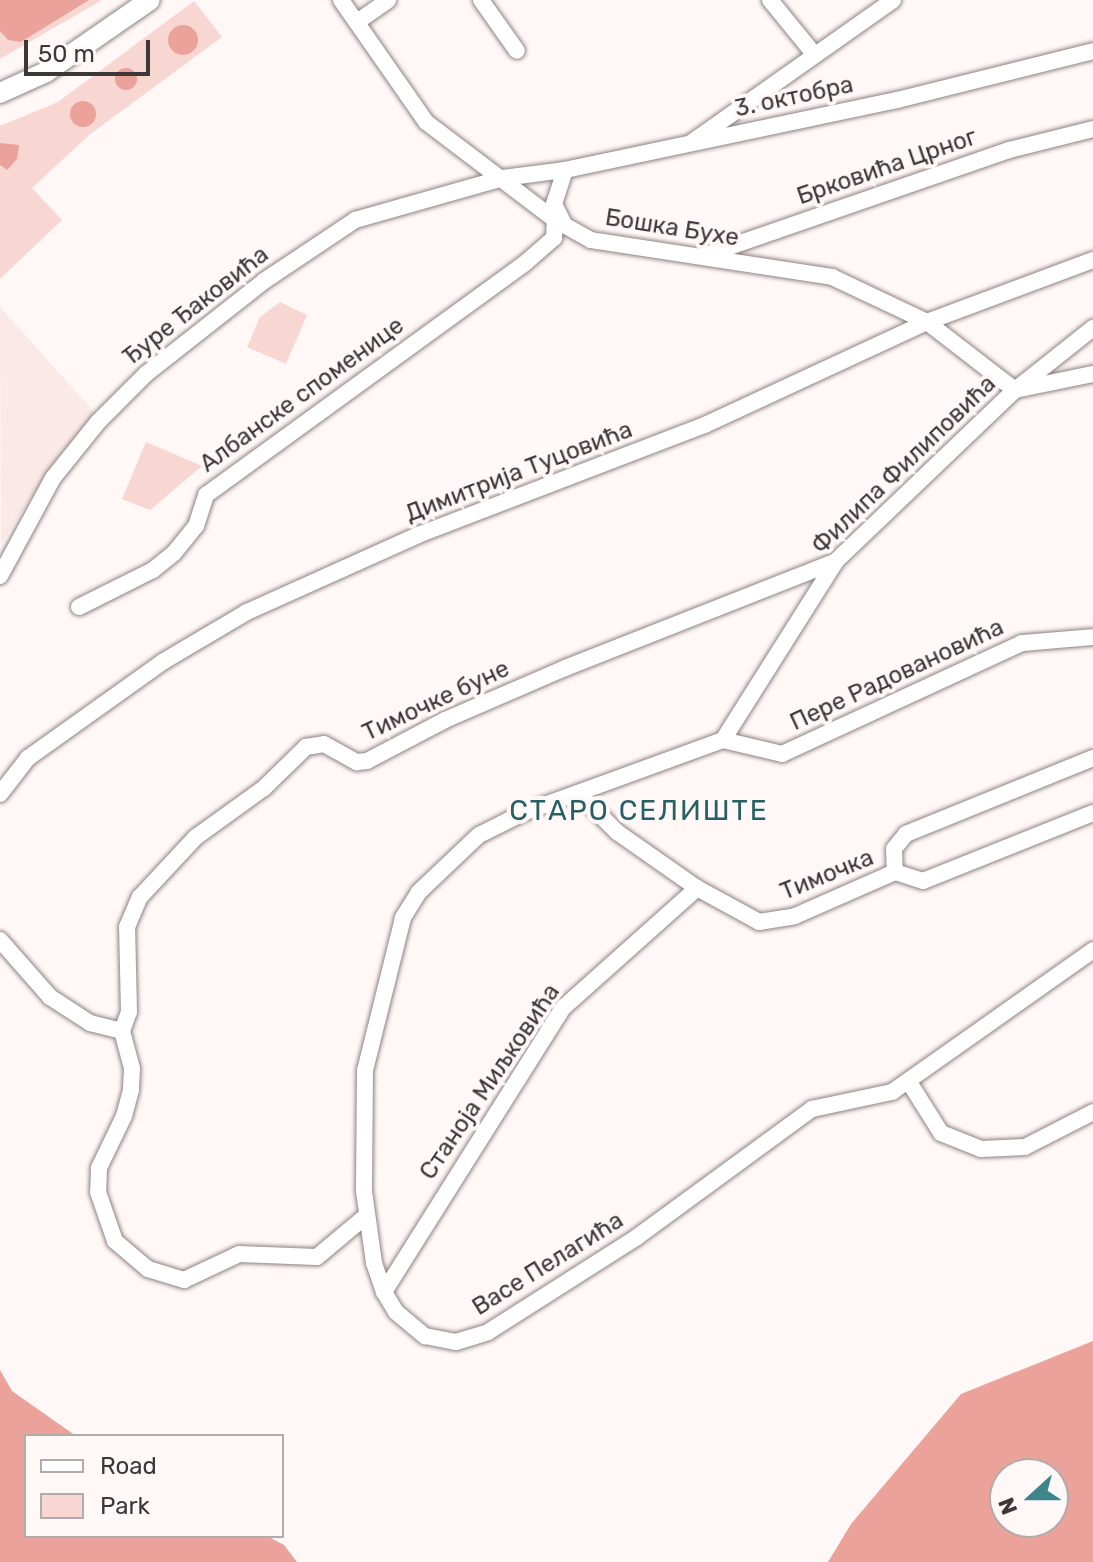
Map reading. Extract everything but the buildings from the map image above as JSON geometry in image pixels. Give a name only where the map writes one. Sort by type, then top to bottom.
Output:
[{"type":"street","points":[[0,93],[46,72],[150,0]]},
{"type":"street","name":"Бошка Бухе","points":[[341,0],[426,122],[560,224],[591,240],[832,277],[927,322],[1015,390]]},
{"type":"street","points":[[357,22],[388,0]]},
{"type":"street","points":[[481,0],[517,51]]},
{"type":"street","points":[[770,0],[814,54]]},
{"type":"street","points":[[690,143],[893,0]]},
{"type":"street","name":"3. октобра","points":[[503,178],[565,170],[934,92],[1093,51]]},
{"type":"street","name":"Брковића Црног","points":[[699,257],[1009,150],[1093,129]]},
{"type":"street","points":[[560,224],[554,204],[565,170]]},
{"type":"street","name":"Ђуре Ђаковића","points":[[0,576],[53,478],[98,422],[172,353],[264,281],[355,220],[503,178]]},
{"type":"street","name":"Албанске споменице","points":[[79,607],[153,570],[174,553],[196,526],[206,495],[230,474],[524,264],[554,238],[560,224]]},
{"type":"street","name":"Димитрија Туцовића","points":[[0,794],[28,758],[164,661],[247,612],[418,535],[705,425],[927,322],[1093,260]]},
{"type":"street","name":"Филипа Филиповића","points":[[723,740],[767,663],[836,561],[1015,390],[1093,328]]},
{"type":"street","points":[[1015,390],[1093,374]]},
{"type":"street","name":"Тимочке буне","points":[[122,1031],[129,1012],[127,927],[140,897],[196,837],[264,788],[306,747],[324,744],[357,762],[367,761],[538,680],[836,561]]},
{"type":"street","name":"Пере Радовановића","points":[[723,740],[782,754],[1022,643],[1093,637]]},
{"type":"street","name":"Васе Пелагића","points":[[723,740],[479,835],[419,892],[403,918],[365,1070],[366,1216],[384,1292],[405,1322],[425,1336],[448,1342],[477,1338],[637,1237],[812,1109],[876,1098],[909,1082],[1093,950]]},
{"type":"street","name":"Тимочка","points":[[895,872],[894,849],[906,834],[1093,758]]},
{"type":"street","name":"Тимочка","points":[[579,794],[617,832],[697,888],[759,922],[772,922],[895,872],[923,881],[1093,813]]},
{"type":"street","name":"Станоја Миљковића","points":[[384,1292],[563,1008],[697,888]]},
{"type":"street","points":[[0,940],[50,997],[90,1023],[122,1031],[132,1069],[131,1090],[99,1168],[98,1192],[115,1241],[148,1269],[184,1280],[239,1254],[317,1257],[366,1216]]},
{"type":"street","points":[[909,1082],[941,1133],[981,1149],[1025,1147],[1093,1112]]},
{"type":"shaded area","points":[[0,0],[89,0],[21,42],[8,40],[0,31]]},
{"type":"shaded area","points":[[183,25],[189,26],[197,34],[197,46],[189,54],[183,55],[177,54],[169,46],[168,40],[169,34],[177,26]]},
{"type":"shaded area","points":[[126,68],[134,71],[137,79],[134,87],[126,90],[118,87],[115,79],[118,71]]},
{"type":"shaded area","points":[[83,101],[92,105],[96,114],[92,123],[83,127],[74,123],[70,114],[74,105]]},
{"type":"shaded area","points":[[0,143],[19,145],[17,159],[7,170],[0,165]]},
{"type":"shaded area","points":[[0,307],[96,414],[50,468],[1,544]]},
{"type":"shaded area","points":[[1093,1341],[1093,1562],[828,1562],[851,1524],[961,1394]]},
{"type":"shaded area","points":[[0,1370],[12,1391],[73,1434],[24,1434],[24,1538],[271,1538],[284,1545],[297,1562],[0,1562]]},
{"type":"green space","points":[[0,0],[102,0],[0,59]]},
{"type":"green space","points":[[194,1],[222,37],[89,135],[32,188],[62,220],[0,279],[0,126],[58,102]]},
{"type":"green space","points":[[280,302],[307,315],[286,364],[247,347],[260,317]]},
{"type":"green space","points":[[146,442],[202,466],[150,510],[122,499]]},
{"type":"district","name":"СТАРО СЕЛИШТЕ","points":[[639,811]]}]
